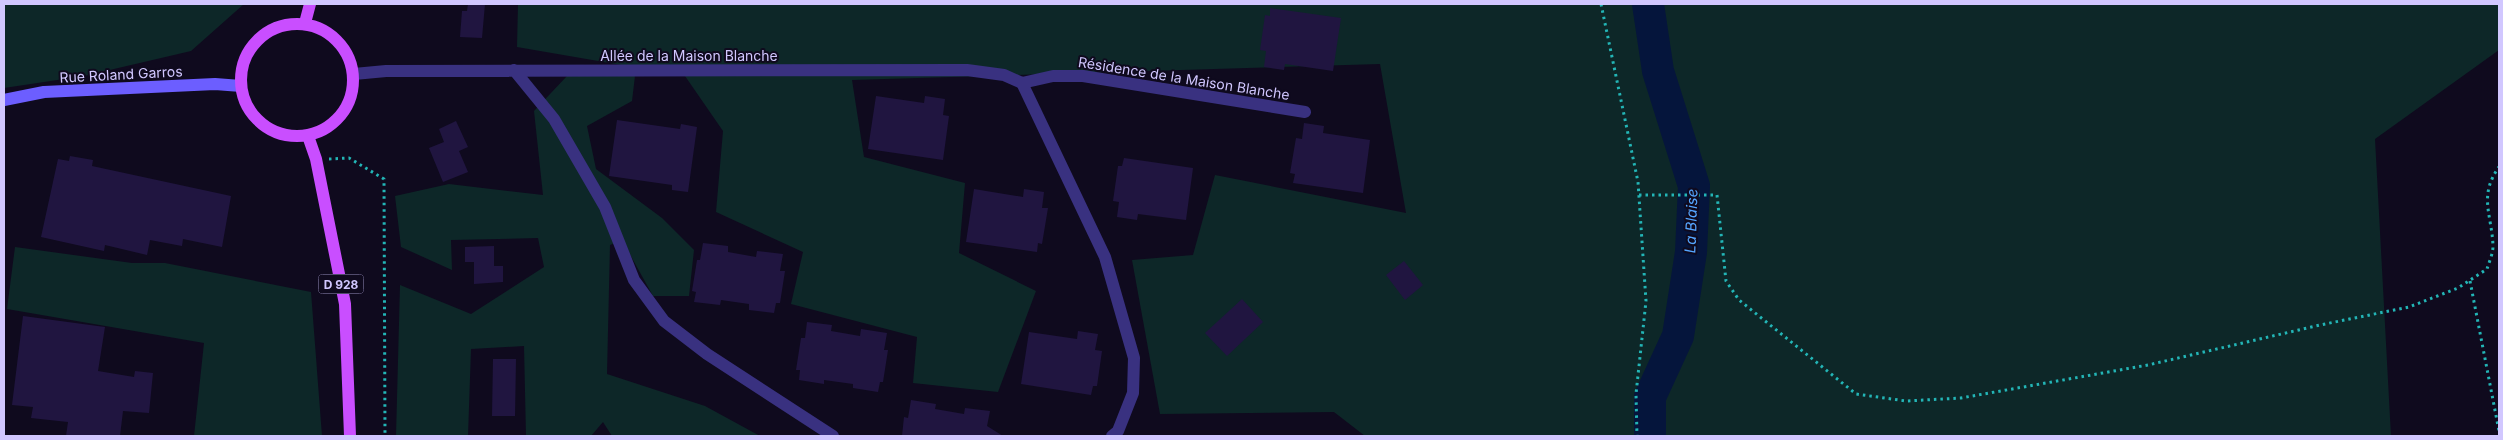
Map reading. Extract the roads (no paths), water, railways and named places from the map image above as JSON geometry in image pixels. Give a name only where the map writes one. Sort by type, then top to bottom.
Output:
[{"type":"main road","points":[[305,23],[310,4]]},
{"type":"main road","points":[[305,23],[323,29],[338,40],[349,56],[354,74],[353,91],[343,114],[324,130],[308,136],[289,136],[271,130],[256,119],[246,104],[241,86],[244,61],[258,39],[272,29],[288,24],[305,23]]},
{"type":"main road","name":"D 928","points":[[308,136],[316,159],[345,304],[350,436]]},
{"type":"street","name":"Allée de la Maison Blanche","points":[[354,74],[386,71],[514,70],[967,70],[1004,74],[1022,83]]},
{"type":"street","points":[[514,70],[554,119],[605,207],[634,280],[664,321],[706,354],[832,436]]},
{"type":"street","name":"Résidence de la Maison Blanche","points":[[1022,83],[1053,76],[1084,76],[1305,112]]},
{"type":"street","points":[[1022,83],[1105,257],[1134,358],[1133,393],[1118,431],[1112,436]]},
{"type":"street","name":"Rue Roland Garros","points":[[4,100],[44,92],[215,84],[241,86]]},
{"type":"waterway","name":"La Blaise","points":[[1648,4],[1658,71],[1694,186],[1691,252],[1678,336],[1650,397],[1650,436]]}]
